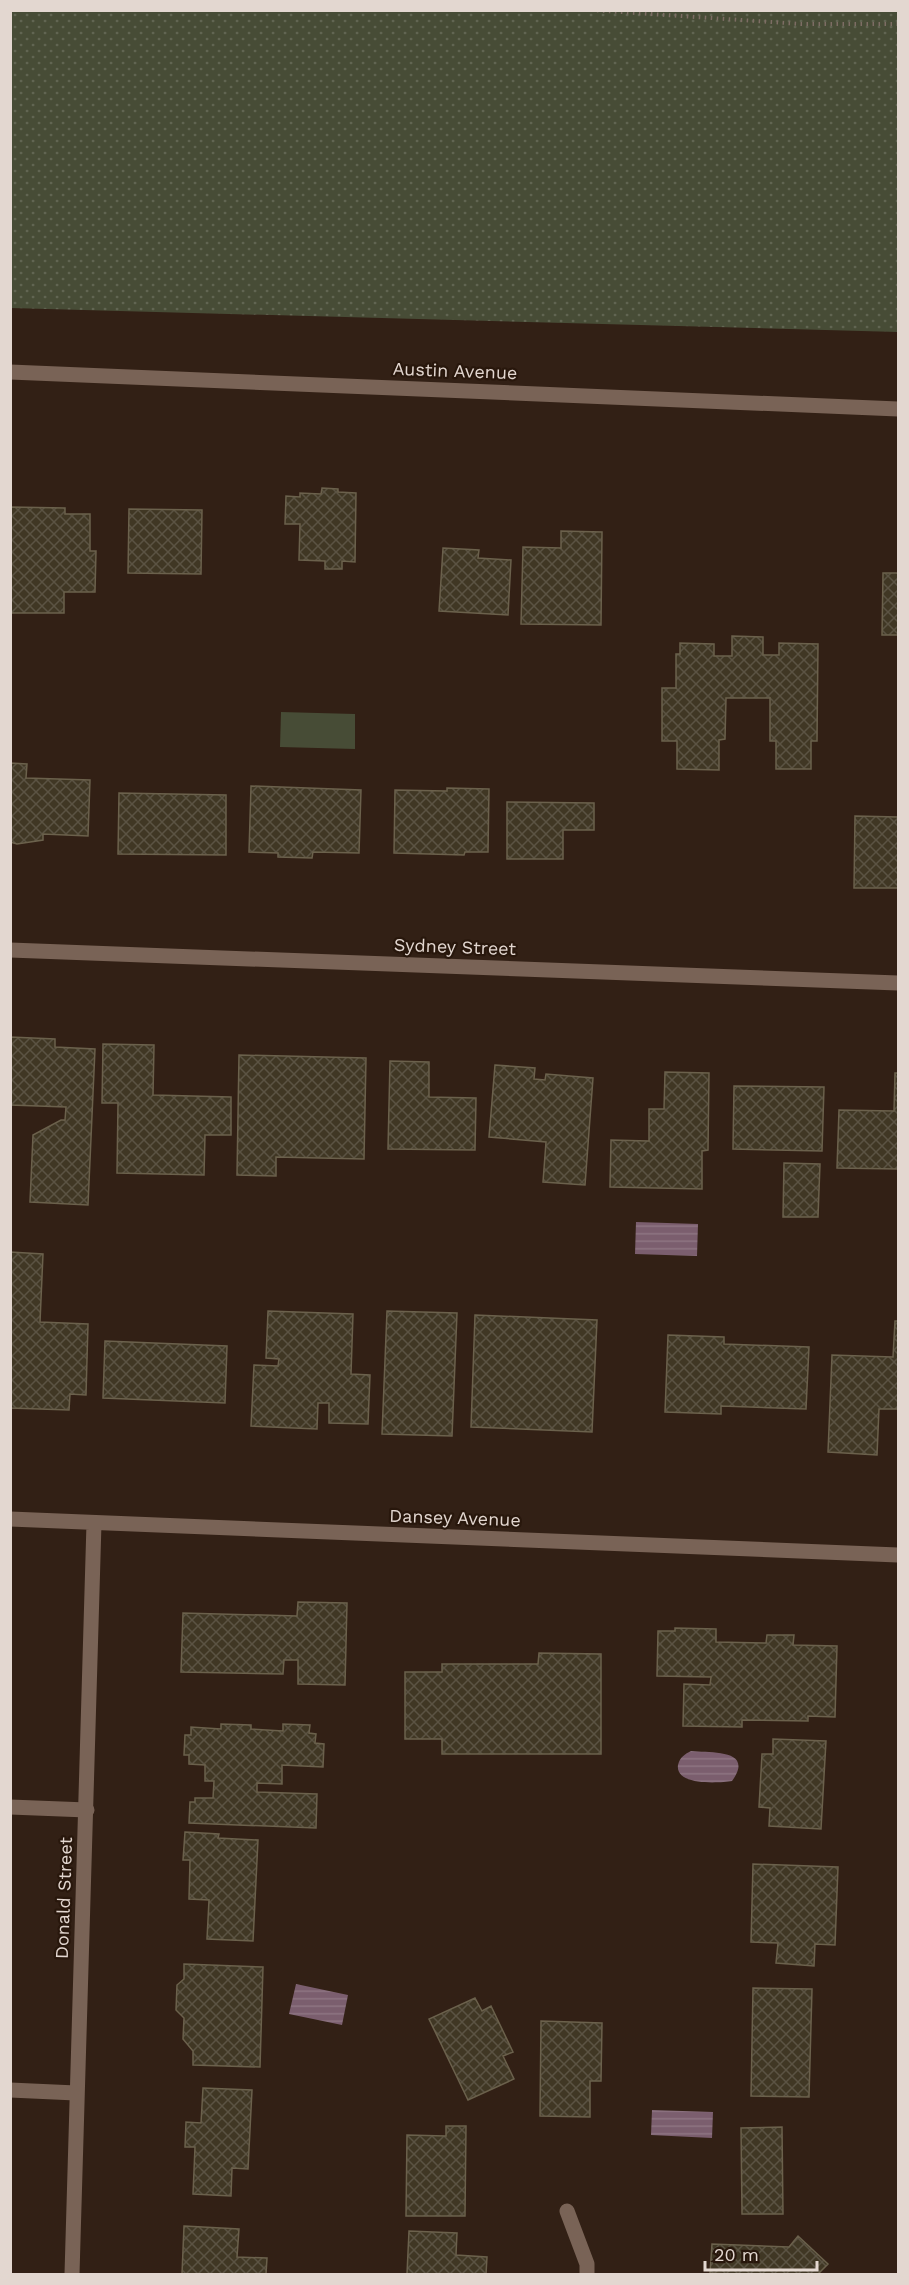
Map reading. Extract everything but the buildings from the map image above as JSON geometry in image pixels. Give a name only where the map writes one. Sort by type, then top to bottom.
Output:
[{"type":"street","name":"Austin Avenue","points":[[10,372],[898,409]]},
{"type":"street","name":"Sydney Street","points":[[10,950],[898,983]]},
{"type":"street","name":"Dansey Avenue","points":[[10,1519],[898,1555]]},
{"type":"street","name":"Donald Street","points":[[72,2274],[94,1523]]},
{"type":"street","points":[[10,1807],[87,1810]]},
{"type":"street","points":[[10,2090],[76,2093]]},
{"type":"street","points":[[567,2211],[587,2264],[587,2274]]},
{"type":"path","points":[[591,10],[801,24],[898,24]]},
{"type":"green space","points":[[11,10],[898,11],[898,332],[11,308]]},
{"type":"green space","points":[[281,712],[355,714],[355,749],[280,747]]},
{"type":"shaded area","points":[[636,1222],[698,1224],[697,1256],[635,1254]]},
{"type":"shaded area","points":[[691,1751],[728,1755],[738,1763],[738,1771],[732,1781],[690,1780],[679,1772],[678,1765],[683,1756]]},
{"type":"shaded area","points":[[296,1984],[348,1995],[342,2025],[289,2014]]},
{"type":"shaded area","points":[[652,2110],[713,2112],[712,2138],[651,2135]]}]
